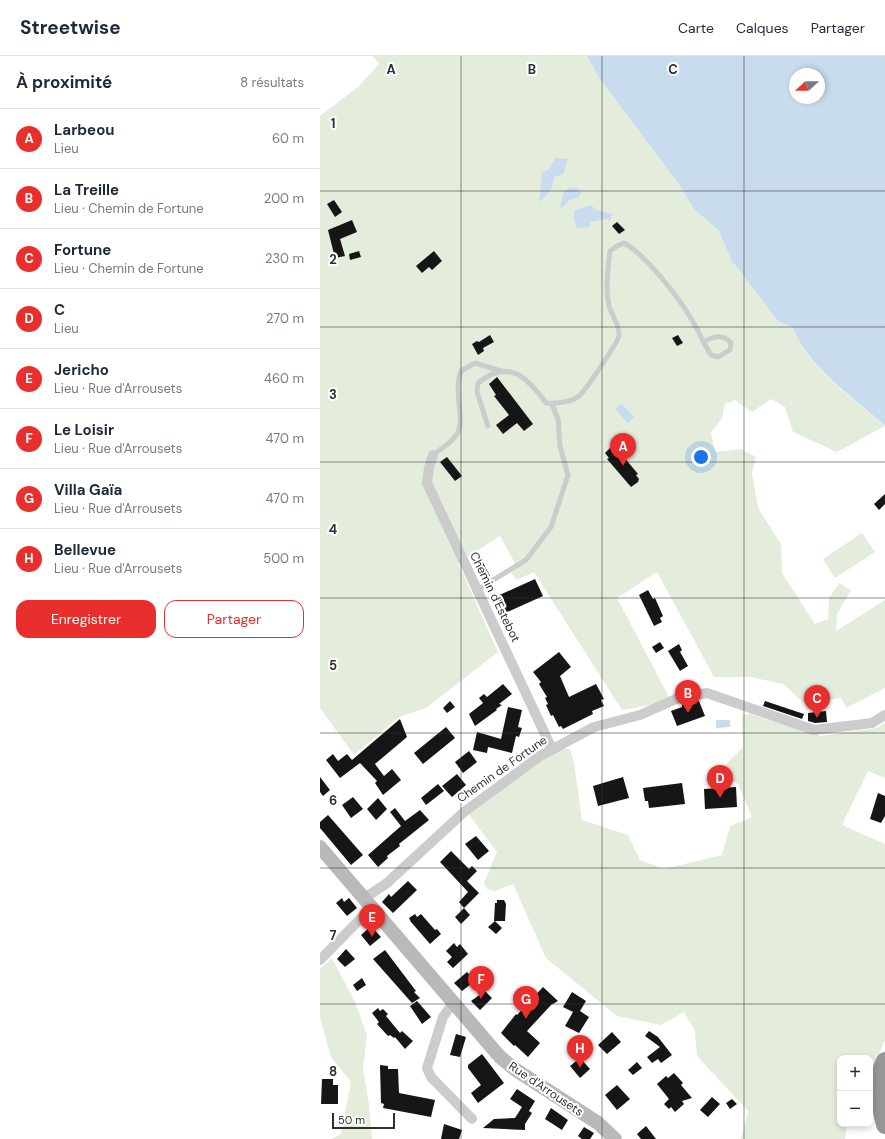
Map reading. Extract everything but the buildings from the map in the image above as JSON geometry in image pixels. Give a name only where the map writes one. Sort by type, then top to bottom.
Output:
[{"type":"highway","points":[[885,1061],[880,1071],[879,1103],[885,1125]]},
{"type":"main road","name":"Rue d'Arrousets","points":[[320,847],[418,963],[425,968],[500,1056],[516,1070],[598,1123],[615,1139]]},
{"type":"main road","name":"Rue d'Arrousets","points":[[418,963],[419,971],[450,1007],[469,1028],[480,1034]]},
{"type":"street","name":"Chemin d'Estebot","points":[[433,455],[427,482],[552,749]]},
{"type":"street","name":"Chemin de Fortune","points":[[320,960],[367,903],[453,820],[540,756],[594,727],[640,715],[676,700],[707,693],[814,730],[872,723],[885,715]]},
{"type":"street","points":[[450,1007],[443,1017],[428,1068],[432,1077],[472,1119]]},
{"type":"lane","points":[[433,455],[458,433],[461,422],[458,402],[458,380],[461,371],[476,363],[521,375],[534,387],[546,403],[552,404],[578,397],[616,344],[619,334],[609,305],[607,284],[610,251],[616,246],[624,243],[634,248],[677,298],[712,355],[718,357],[730,350],[731,343],[727,339],[714,337],[704,341]]},
{"type":"lane","points":[[488,426],[477,392],[478,383],[486,377],[502,371]]},
{"type":"lane","points":[[477,590],[526,560],[551,527],[568,475],[560,446],[558,419],[552,404]]},
{"type":"green space","points":[[373,56],[587,56],[599,78],[680,186],[694,209],[719,231],[731,260],[778,321],[793,328],[799,342],[819,368],[832,381],[885,425],[837,452],[793,432],[785,407],[771,399],[752,412],[735,400],[725,404],[722,418],[711,433],[715,452],[741,449],[756,457],[752,473],[758,508],[781,544],[782,573],[815,624],[828,619],[829,598],[839,583],[851,590],[837,614],[836,631],[885,600],[885,688],[846,708],[841,698],[804,703],[783,684],[750,677],[714,677],[657,572],[617,598],[669,697],[655,704],[622,710],[534,572],[517,580],[511,573],[517,567],[500,536],[458,563],[498,652],[426,708],[399,717],[354,755],[320,708],[320,116],[358,87],[379,64]]},
{"type":"green space","points":[[862,533],[875,552],[835,578],[823,559]]},
{"type":"green space","points":[[750,714],[820,736],[877,728],[885,723],[885,778],[868,771],[842,825],[885,844],[885,1040],[873,1070],[873,1055],[837,1055],[837,1127],[847,1127],[845,1139],[741,1139],[748,1111],[697,1056],[695,1031],[684,1012],[661,1025],[617,1016],[546,958],[513,884],[495,891],[487,889],[484,883],[497,852],[467,812],[558,748],[570,749],[574,763],[582,820],[628,835],[640,860],[664,869],[722,855],[730,826],[752,817],[738,784],[722,774],[727,763],[743,747],[742,715]]},
{"type":"green space","points":[[332,958],[355,1002],[367,1035],[363,1069],[369,1105],[372,1139],[332,1139],[341,1134],[351,1082],[331,1057],[320,1017],[320,969]]},
{"type":"water","points":[[587,56],[885,56],[885,425],[846,393],[820,368],[799,341],[793,328],[778,321],[731,260],[719,231],[694,209],[680,186],[599,78]]},
{"type":"water","points":[[555,158],[568,159],[563,174],[554,177],[552,188],[539,202],[542,173],[549,169]]},
{"type":"water","points":[[569,188],[578,188],[581,193],[579,197],[569,200],[563,207],[560,207],[564,191]]},
{"type":"water","points":[[591,205],[596,210],[612,214],[610,221],[607,219],[591,222],[589,227],[576,228],[574,211]]},
{"type":"water","points":[[621,403],[634,417],[628,423],[615,409]]},
{"type":"water","points":[[716,720],[730,720],[730,727],[716,728]]},
{"type":"place","name":"Larbeou","points":[[623,466]]},
{"type":"place","name":"La Treille","points":[[688,713]]},
{"type":"place","name":"Fortune","points":[[817,718]]},
{"type":"place","name":"C","points":[[720,798]]},
{"type":"place","name":"Jericho","points":[[372,937]]},
{"type":"place","name":"Le Loisir","points":[[481,999]]},
{"type":"place","name":"Villa Gaïa","points":[[526,1019]]},
{"type":"place","name":"Bellevue","points":[[580,1068]]}]
